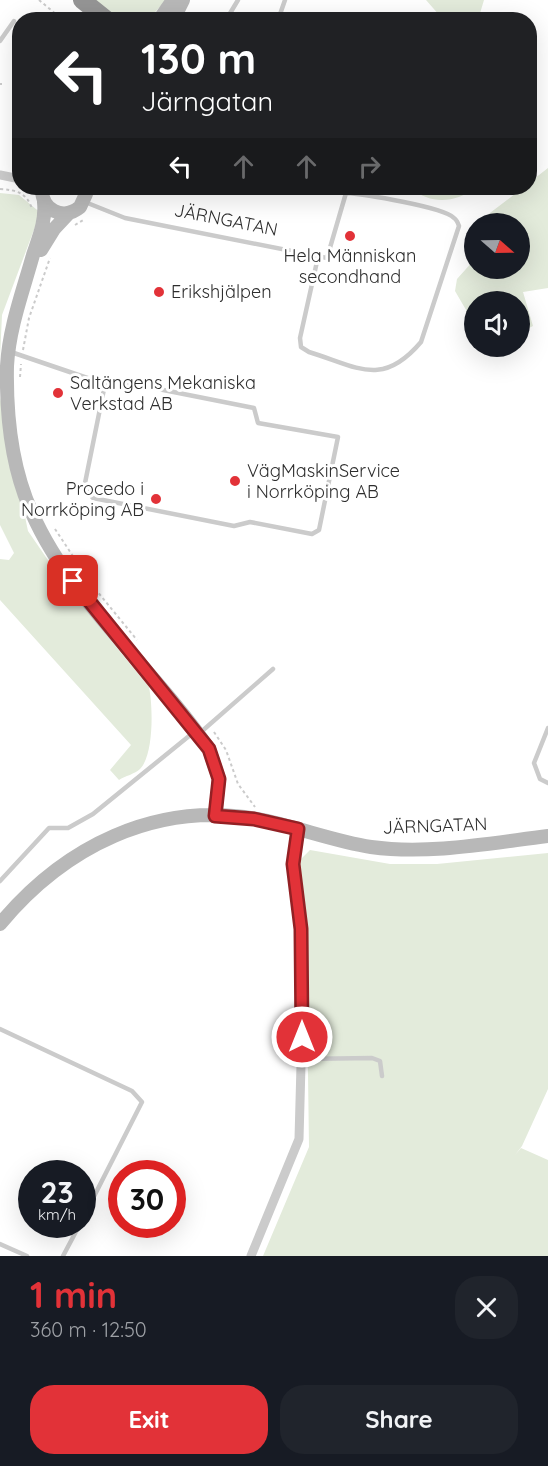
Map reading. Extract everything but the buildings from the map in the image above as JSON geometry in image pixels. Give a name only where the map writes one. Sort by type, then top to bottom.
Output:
[{"type":"highway","points":[[66,0],[80,12]]},
{"type":"highway","points":[[82,0],[97,12]]},
{"type":"street","points":[[41,195],[43,226],[16,314],[15,354],[8,426],[18,473],[35,520],[73,581],[201,730],[217,767],[218,794],[215,816]]},
{"type":"street","points":[[42,195],[55,212],[69,213]]},
{"type":"street","points":[[28,276],[54,228],[88,199]]},
{"type":"street","name":"JÄRNGATAN","points":[[0,924],[38,884],[81,850],[106,838],[163,821],[215,816],[254,819],[371,846],[397,849],[452,847],[548,836]]},
{"type":"street","points":[[251,1256],[299,1139],[302,1059],[301,929],[293,864],[298,829]]},
{"type":"lane","points":[[0,41],[12,24]]},
{"type":"lane","name":"JÄRNGATAN","points":[[88,199],[124,218],[327,258],[345,195]]},
{"type":"lane","name":"JÄRNGATAN","points":[[318,257],[300,338],[301,347],[309,352],[371,371],[383,371],[408,357],[421,342],[459,226],[454,218],[446,213],[358,195]]},
{"type":"lane","points":[[15,354],[105,384],[113,380],[254,408],[258,423],[338,436],[319,530],[312,534],[250,522],[234,526],[93,498],[84,488],[105,384]]},
{"type":"lane","points":[[0,881],[49,828],[68,828],[93,814],[201,730],[273,669]]},
{"type":"lane","points":[[548,728],[534,763],[540,779],[548,783]]},
{"type":"lane","points":[[0,1029],[132,1091],[142,1102],[96,1194]]},
{"type":"lane","points":[[302,1059],[372,1058],[380,1061],[382,1076]]},
{"type":"lane","points":[[63,1256],[73,1238]]},
{"type":"lane","points":[[0,1244],[27,1256]]},
{"type":"path","points":[[39,0],[53,12]]},
{"type":"path","points":[[68,229],[88,217],[88,199]]},
{"type":"path","points":[[20,381],[15,354],[54,251]]},
{"type":"path","points":[[51,523],[92,585],[138,641]]},
{"type":"path","points":[[201,730],[220,739],[238,784],[255,806],[254,819]]},
{"type":"green space","points":[[95,0],[166,0],[155,12],[110,12]]},
{"type":"green space","points":[[426,0],[484,0],[480,12],[436,12]]},
{"type":"green space","points":[[548,168],[548,288],[529,291],[464,291],[464,306],[455,291],[457,279],[464,271],[464,279],[530,279],[530,213],[490,213],[514,195],[537,195],[537,177]]},
{"type":"green space","points":[[0,193],[19,195],[42,214],[2,315],[0,358]]},
{"type":"green space","points":[[423,195],[463,195],[443,200]]},
{"type":"green space","points":[[0,397],[28,531],[63,582],[149,687],[152,718],[148,753],[140,769],[119,780],[110,770],[131,745],[0,600],[0,559],[9,560],[14,553],[0,525]]},
{"type":"green space","points":[[310,850],[390,864],[437,864],[548,853],[548,1089],[522,1146],[515,1155],[521,1148],[548,1160],[548,1256],[263,1256],[309,1147],[306,930],[298,862]]},
{"type":"place","name":"Hela Människan secondhand","points":[[350,236]]},
{"type":"place","name":"Erikshjälpen","points":[[159,292]]},
{"type":"place","name":"Saltängens Mekaniska Verkstad AB","points":[[58,393]]},
{"type":"place","name":"VägMaskinService i Norrköping AB","points":[[235,481]]},
{"type":"place","name":"Procedo i Norrköping AB","points":[[156,499]]},
{"type":"route","points":[[73,581],[209,749],[217,767],[219,779],[215,816],[235,816],[267,821],[298,829],[293,864],[301,929],[302,1037]]}]
